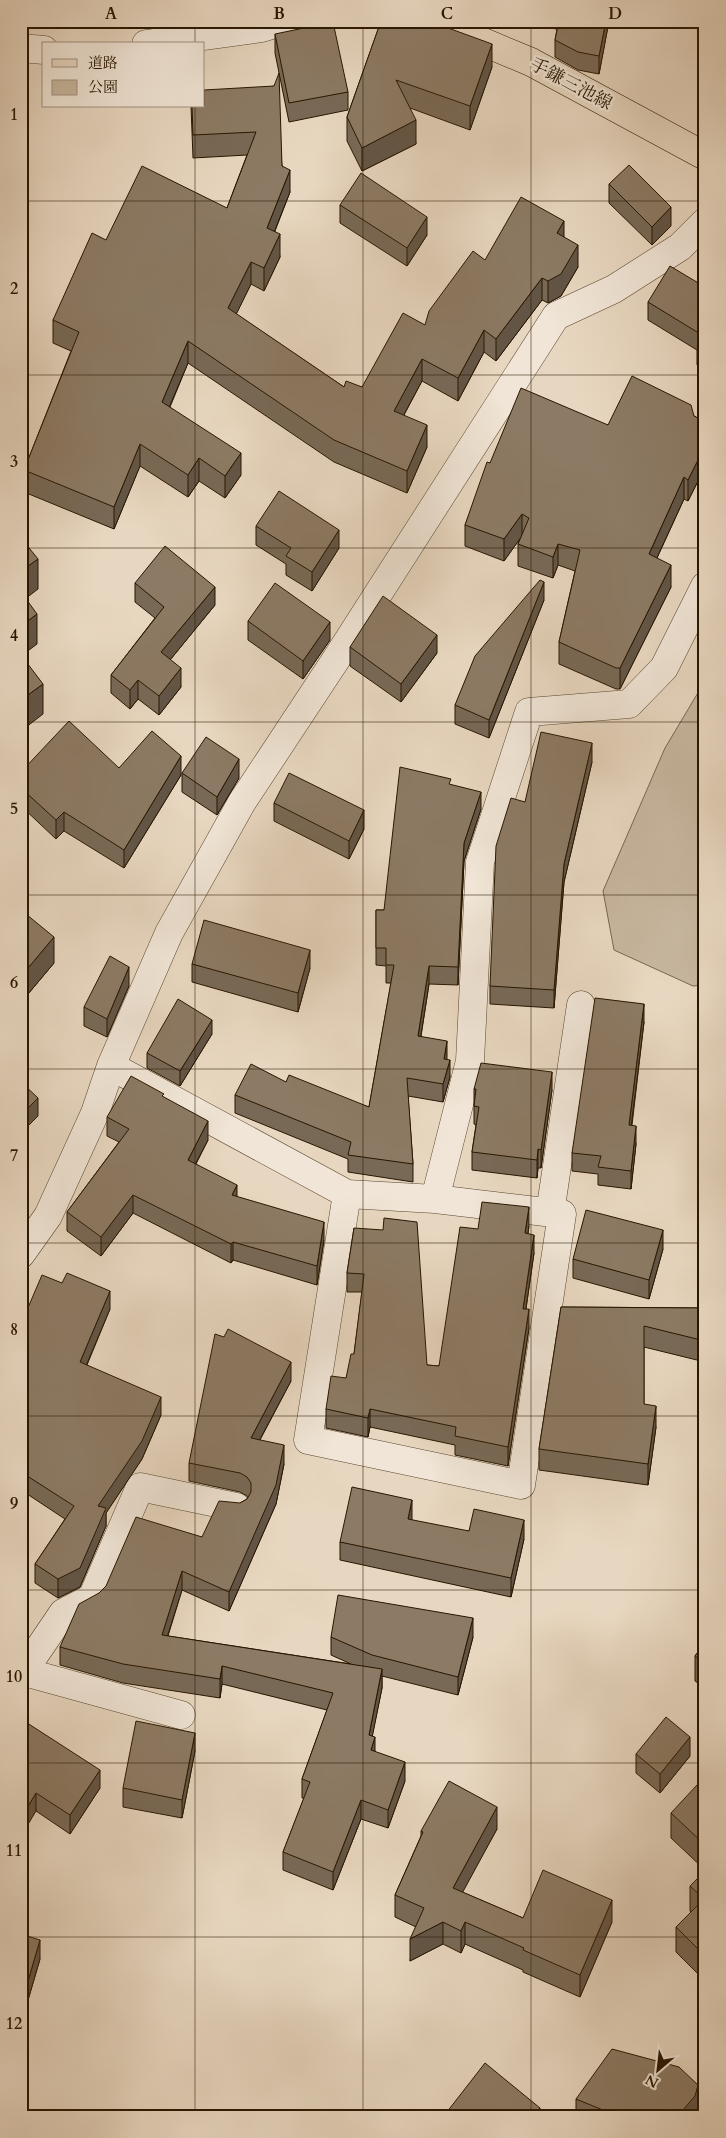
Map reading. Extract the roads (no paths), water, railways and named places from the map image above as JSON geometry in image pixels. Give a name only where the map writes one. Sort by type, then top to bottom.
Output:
[{"type":"main road","name":"手鎌三池線","points":[[433,21],[531,62],[705,156]]},
{"type":"street","points":[[160,42],[262,28],[284,21]]},
{"type":"street","points":[[21,48],[42,50]]},
{"type":"street","points":[[21,1254],[48,1216],[95,1113],[111,1066],[169,932],[242,802],[335,661],[556,316],[622,284],[680,247],[705,222]]},
{"type":"street","points":[[435,1199],[470,1061],[480,862],[529,712],[629,704],[664,668],[705,586]]},
{"type":"street","points":[[550,1213],[581,1006]]},
{"type":"street","points":[[111,1066],[347,1194],[435,1199],[562,1214],[521,1485],[308,1440],[347,1194]]},
{"type":"street","points":[[181,1715],[22,1671],[63,1613],[92,1598],[140,1487],[236,1507]]}]
